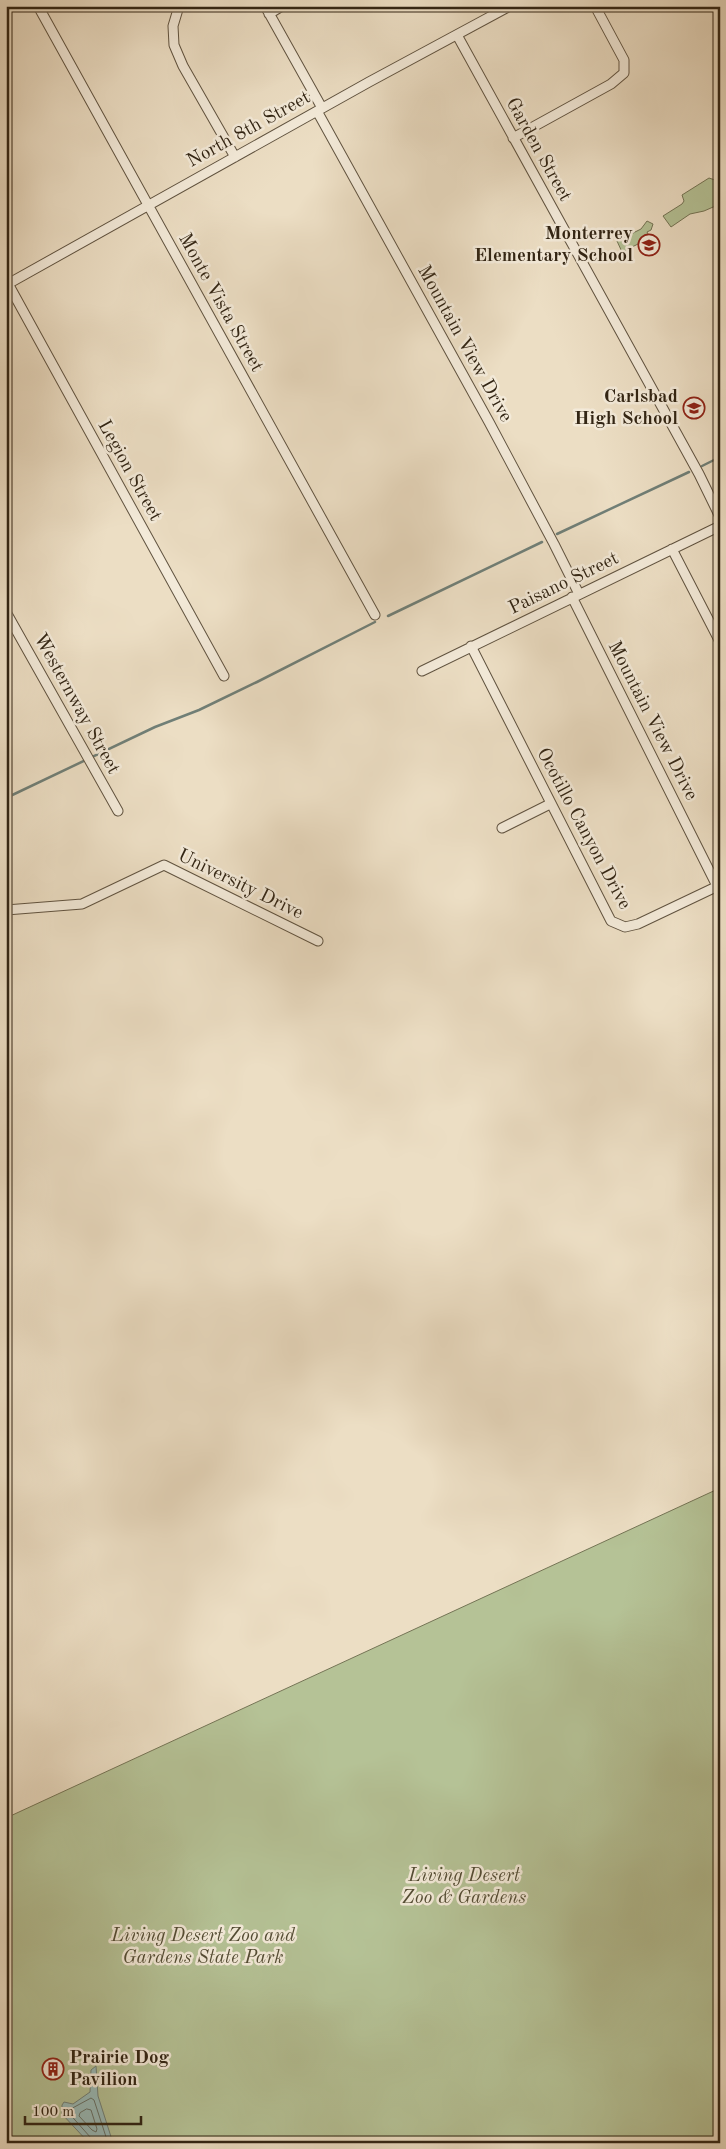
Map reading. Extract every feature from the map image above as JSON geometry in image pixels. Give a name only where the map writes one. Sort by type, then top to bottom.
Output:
[{"type":"street","name":"Monte Vista Street","points":[[38,6],[375,615]]},
{"type":"street","points":[[179,6],[173,26],[174,45],[183,66],[235,157]]},
{"type":"street","points":[[267,10],[282,6]]},
{"type":"street","name":"North 8th Street","points":[[7,283],[319,109],[510,6]]},
{"type":"street","points":[[513,138],[611,84],[624,73],[624,60],[595,6]]},
{"type":"street","name":"Mountain View Drive","points":[[267,10],[554,544],[576,596],[718,885]]},
{"type":"street","name":"Garden Street","points":[[458,35],[696,469],[720,517]]},
{"type":"street","name":"Legion Street","points":[[7,283],[224,676]]},
{"type":"street","name":"Paisano Street","points":[[422,671],[720,526]]},
{"type":"street","points":[[672,549],[720,642]]},
{"type":"street","name":"Westernway Street","points":[[6,612],[118,811]]},
{"type":"street","name":"Ocotillo Canyon Drive","points":[[471,646],[607,916],[615,924],[625,927],[638,924],[718,885]]},
{"type":"street","points":[[502,828],[550,804]]},
{"type":"street","name":"University Drive","points":[[6,910],[82,904],[164,865],[318,941]]},
{"type":"green space","points":[[709,178],[715,180],[720,189],[720,204],[704,211],[690,214],[671,227],[663,216],[682,204],[684,201],[682,195]]},
{"type":"green space","points":[[647,221],[653,224],[651,230],[647,232],[650,238],[622,252],[617,241],[641,229]]},
{"type":"green space","name":"Living Desert Zoo & Gardens","points":[[720,1488],[720,2143],[6,2143],[6,1818]]},
{"type":"water","points":[[96,2066],[98,2096],[113,2143],[89,2143],[62,2114],[64,2102],[73,2104],[90,2092],[91,2070]]},
{"type":"waterway","points":[[702,466],[720,457]]},
{"type":"waterway","points":[[557,534],[689,472]]},
{"type":"waterway","points":[[388,616],[542,542]]},
{"type":"waterway","points":[[6,798],[155,727],[199,710],[375,622]]},
{"type":"place","name":"Monterrey Elementary School","points":[[649,245]]},
{"type":"place","name":"Carlsbad High School","points":[[694,408]]},
{"type":"place","name":"Prairie Dog Pavilion","points":[[53,2069]]},
{"type":"park label","name":"Living Desert Zoo and Gardens State Park","points":[[203,1947]]}]
